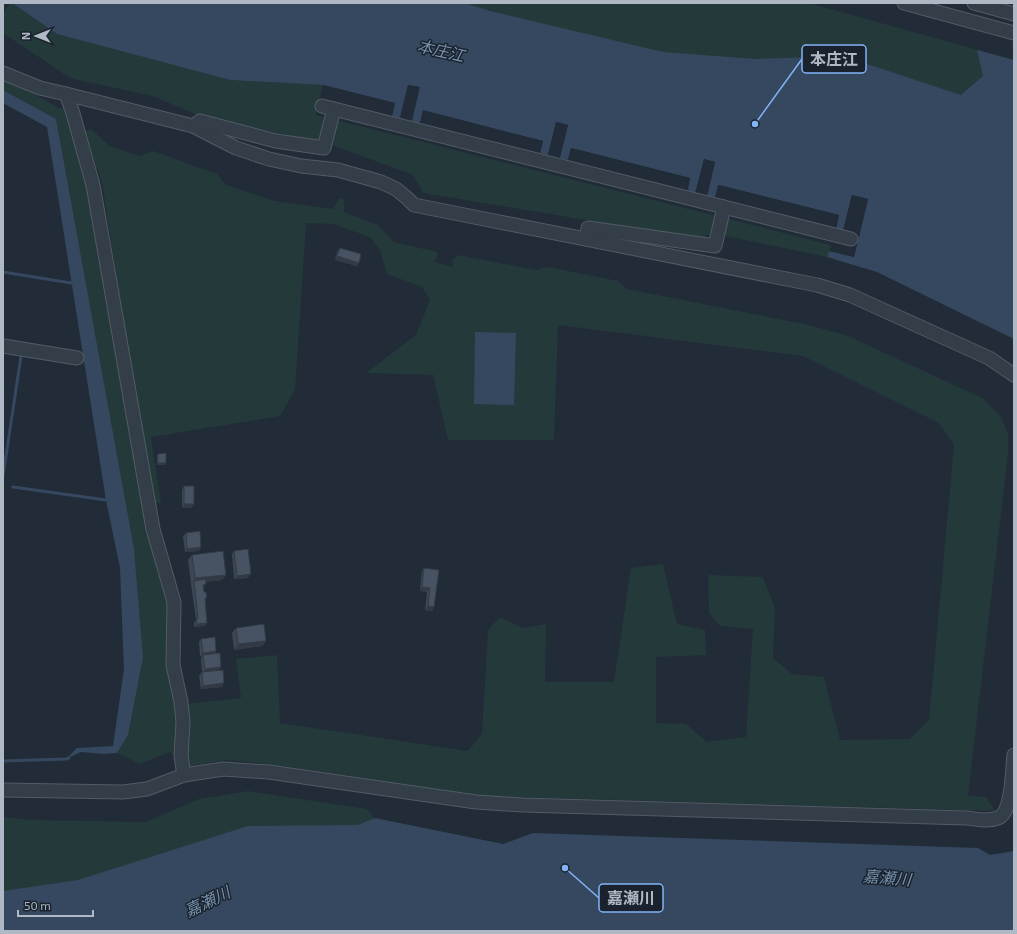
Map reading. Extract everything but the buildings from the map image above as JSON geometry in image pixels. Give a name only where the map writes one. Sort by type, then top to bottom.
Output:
[{"type":"street","points":[[904,3],[1014,33]]},
{"type":"street","points":[[974,3],[1014,14]]},
{"type":"street","points":[[3,73],[40,88],[194,126],[236,148],[269,159],[301,166],[338,170],[381,182],[396,189],[414,205],[817,285],[850,295],[988,358],[1014,375]]},
{"type":"street","points":[[66,94],[72,110],[93,185],[153,528],[174,602],[173,665],[181,702],[183,722],[181,756],[184,775]]},
{"type":"street","points":[[194,126],[200,121],[276,141],[324,148],[328,107],[851,239]]},
{"type":"street","points":[[587,235],[588,228],[715,246],[724,207]]},
{"type":"street","points":[[3,346],[77,358]]},
{"type":"street","points":[[3,790],[123,792],[147,789],[184,775],[223,769],[269,772],[476,802],[523,805],[958,817],[987,820],[999,817],[1005,812],[1009,801],[1014,755]]},
{"type":"green space","points":[[10,3],[57,34],[230,80],[323,85],[316,115],[831,245],[830,251],[853,257],[1014,339],[877,272],[827,257],[711,233],[701,239],[423,193],[413,175],[332,145],[198,115],[152,96],[70,78],[3,33],[3,13]]},
{"type":"green space","points":[[383,3],[809,3],[1014,60],[1014,157]]},
{"type":"green space","points":[[3,77],[59,108],[68,108],[90,188],[147,534],[169,603],[187,704],[241,698],[236,659],[277,655],[280,723],[468,751],[482,734],[488,630],[500,617],[523,628],[546,624],[545,682],[614,682],[631,568],[663,564],[677,624],[705,630],[706,655],[656,657],[656,723],[686,724],[707,742],[746,737],[753,629],[720,626],[709,613],[708,575],[763,577],[775,608],[773,658],[792,674],[824,677],[840,740],[910,739],[929,720],[954,445],[939,423],[803,356],[558,325],[554,440],[448,440],[433,375],[366,373],[416,335],[430,300],[422,287],[387,274],[380,250],[370,237],[333,224],[306,223],[295,390],[280,416],[151,437],[161,503],[154,503],[138,414],[102,182],[84,132],[91,129],[109,146],[139,156],[153,151],[217,174],[226,185],[275,201],[333,209],[339,199],[342,198],[344,200],[344,212],[378,225],[394,242],[437,252],[437,257],[434,262],[453,267],[452,260],[458,255],[536,270],[548,267],[618,281],[627,289],[804,324],[846,335],[982,398],[1000,416],[1008,433],[1008,453],[968,796],[986,797],[995,811],[485,796],[262,763],[225,760],[189,766],[170,752],[140,764],[117,753],[128,735],[143,658],[56,119],[3,90]]},
{"type":"green space","points":[[248,791],[367,809],[375,819],[503,844],[3,931],[3,817],[31,820],[146,822],[199,799]]},
{"type":"water","points":[[12,3],[465,3],[490,11],[663,52],[756,59],[843,56],[961,95],[983,76],[977,50],[1014,60],[1014,339],[877,272],[827,257],[829,251],[854,257],[868,199],[852,195],[843,231],[836,229],[839,215],[719,185],[715,198],[707,196],[715,162],[704,159],[696,193],[687,190],[690,178],[571,148],[568,160],[559,158],[568,125],[556,122],[548,155],[540,153],[543,141],[423,111],[420,123],[411,121],[419,87],[408,85],[400,118],[392,116],[395,103],[323,85],[230,80],[57,34]]},
{"type":"water","points":[[3,90],[56,119],[134,549],[143,658],[128,735],[117,753],[104,754],[81,752],[66,759],[77,748],[113,746],[124,669],[120,568],[106,500],[47,127],[3,103]]},
{"type":"water","points":[[475,332],[516,333],[514,405],[474,404]]},
{"type":"water","name":"嘉瀬川","points":[[375,818],[503,844],[533,833],[978,848],[990,855],[1014,851],[1014,931],[3,931],[3,891],[78,880],[248,826],[358,825]]},
{"type":"pier","points":[[323,85],[395,103],[392,116],[400,118],[408,85],[420,87],[412,121],[420,123],[423,110],[543,141],[540,153],[548,155],[556,122],[568,125],[560,158],[568,160],[571,148],[690,178],[688,190],[695,193],[704,159],[715,162],[707,196],[715,197],[718,185],[839,215],[836,229],[843,231],[852,195],[868,199],[854,257],[829,251],[830,249],[852,255],[866,200],[854,197],[845,232],[834,229],[837,217],[720,187],[716,199],[705,196],[713,163],[705,162],[697,194],[686,191],[688,179],[572,150],[569,162],[558,159],[565,126],[558,124],[549,157],[538,154],[541,142],[424,113],[421,125],[410,122],[417,89],[410,87],[401,120],[390,117],[393,105],[323,87]]},
{"type":"waterway","points":[[3,272],[71,283]]},
{"type":"waterway","points":[[3,476],[21,356]]},
{"type":"waterway","points":[[13,487],[106,500]]},
{"type":"waterway","points":[[3,761],[69,758]]},
{"type":"place","name":"本庄江","points":[[755,124]]},
{"type":"place","name":"嘉瀬川","points":[[565,868]]}]
